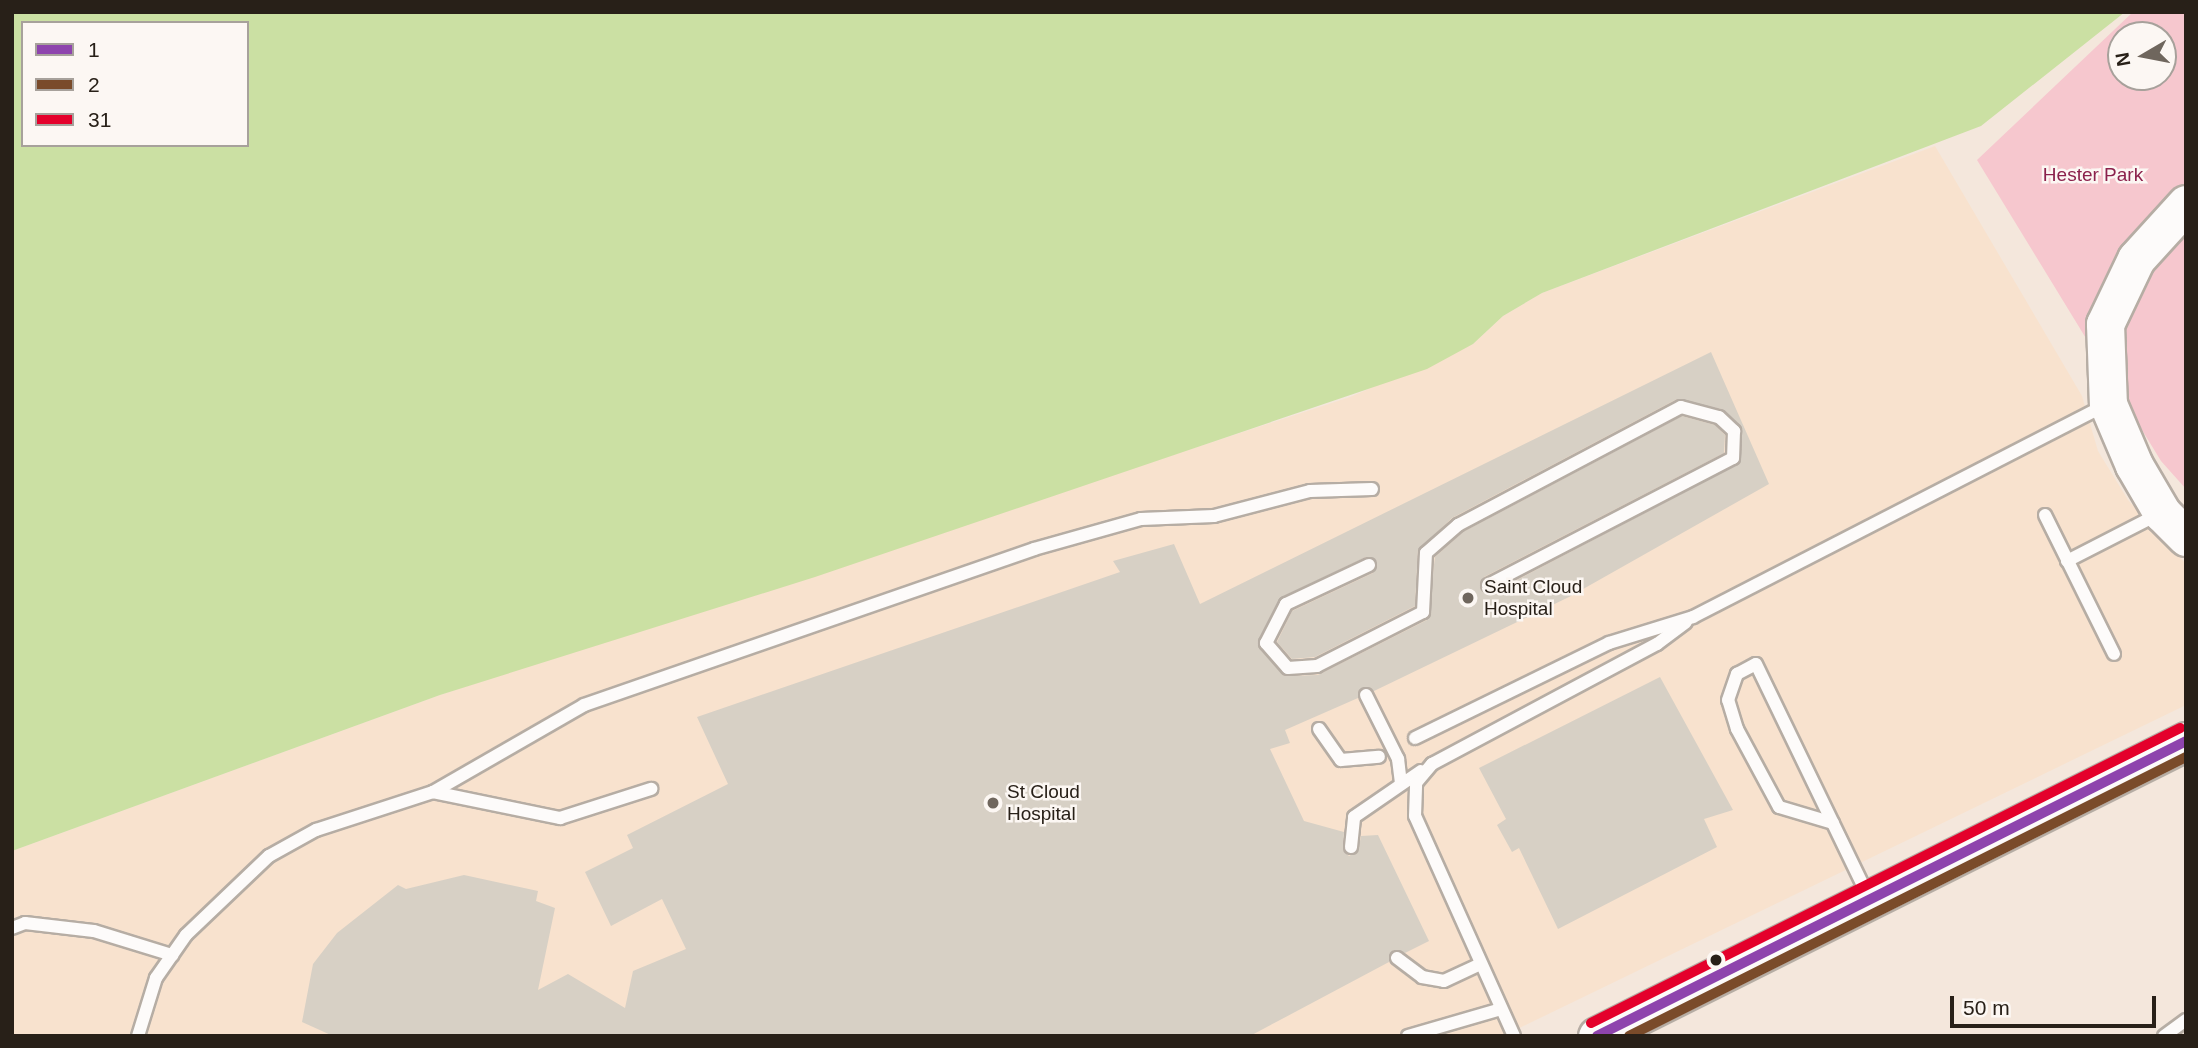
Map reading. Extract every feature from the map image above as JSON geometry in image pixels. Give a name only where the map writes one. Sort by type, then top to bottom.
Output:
[{"type":"street","points":[[2174,525],[2108,404],[2105,324],[2136,259],[2186,204]]},
{"type":"street","points":[[1597,1036],[2186,741]]},
{"type":"lane","points":[[1351,847],[1354,817],[1432,764],[1657,644],[1693,617],[2108,404]]},
{"type":"lane","points":[[1368,565],[1286,604],[1266,643],[1288,668],[1317,666],[1423,612],[1426,553],[1470,518],[1681,407],[1719,417],[1734,431],[1733,458],[1488,585]]},
{"type":"lane","points":[[138,1036],[156,978],[172,955],[229,890],[269,856],[316,830],[433,792],[584,705],[1034,549],[1141,519],[1214,516],[1310,491],[1372,489]]},
{"type":"lane","points":[[2045,515],[2114,654]]},
{"type":"lane","points":[[2067,561],[2174,525]]},
{"type":"lane","points":[[1415,738],[1609,643],[1693,617]]},
{"type":"lane","points":[[1833,823],[1779,807],[1737,729],[1728,700],[1737,674],[1756,664],[1870,899]]},
{"type":"lane","points":[[1366,695],[1398,759],[1401,783]]},
{"type":"lane","points":[[1319,729],[1341,760],[1380,757]]},
{"type":"lane","points":[[1432,764],[1416,783],[1415,816],[1514,1036]]},
{"type":"lane","points":[[433,792],[560,818],[651,789]]},
{"type":"lane","points":[[12,928],[25,923],[94,931],[172,955]]},
{"type":"lane","points":[[1397,958],[1422,977],[1444,981],[1480,964]]},
{"type":"lane","points":[[1408,1036],[1501,1009]]},
{"type":"lane","points":[[2164,1036],[2186,1020]]},
{"type":"shaded area","points":[[12,12],[2125,12],[2114,21],[2107,21],[2107,26],[1981,126],[1542,293],[1503,316],[1473,344],[1427,369],[815,577],[440,695],[12,851]]},
{"type":"shaded area","name":"Saint Cloud Hospital","points":[[1935,146],[2082,396],[2098,451],[2128,500],[2186,564],[2186,705],[1503,1036],[12,1036],[12,851],[440,695],[1350,397],[1473,344],[1503,316],[1542,293]]},
{"type":"green space","name":"Hester Park","points":[[2133,12],[2186,12],[2186,489],[2161,461],[1977,160],[2107,37],[2107,91],[2177,91],[2177,21],[2124,21]]},
{"type":"building","name":"St Cloud Hospital","points":[[1711,352],[1769,484],[1569,597],[1374,691],[1362,688],[1358,698],[1285,730],[1290,743],[1270,749],[1304,821],[1344,832],[1343,850],[1349,856],[1358,851],[1361,836],[1378,835],[1429,941],[1405,953],[1393,950],[1389,962],[1250,1036],[333,1036],[302,1022],[313,964],[337,933],[398,885],[406,889],[464,875],[538,891],[536,901],[555,908],[538,990],[568,974],[625,1008],[633,971],[686,949],[662,899],[611,926],[585,872],[633,848],[627,835],[728,784],[697,717],[1120,572],[1113,561],[1174,544],[1200,604]],"holes":[[[1677,399],[1721,409],[1740,425],[1740,463],[1492,593],[1481,590],[1484,577],[1724,453],[1725,435],[1715,425],[1682,416],[1463,532],[1435,557],[1427,620],[1318,675],[1284,676],[1259,648],[1282,597],[1366,557],[1377,562],[1373,573],[1292,611],[1277,642],[1292,659],[1315,657],[1415,606],[1418,550],[1452,518]]]},
{"type":"building","points":[[1660,677],[1733,810],[1704,819],[1717,847],[1558,929],[1519,848],[1512,852],[1497,825],[1506,819],[1479,768]]},
{"type":"transit line","name":"31","points":[[1591,1023],[2180,728]]},
{"type":"transit line","name":"1","points":[[1597,1036],[2186,741]]},
{"type":"transit line","name":"2","points":[[1629,1036],[2186,757]]},
{"type":"place","name":"Saint Cloud Hospital","points":[[1468,598]]},
{"type":"place","name":"St Cloud Hospital","points":[[993,803]]}]
